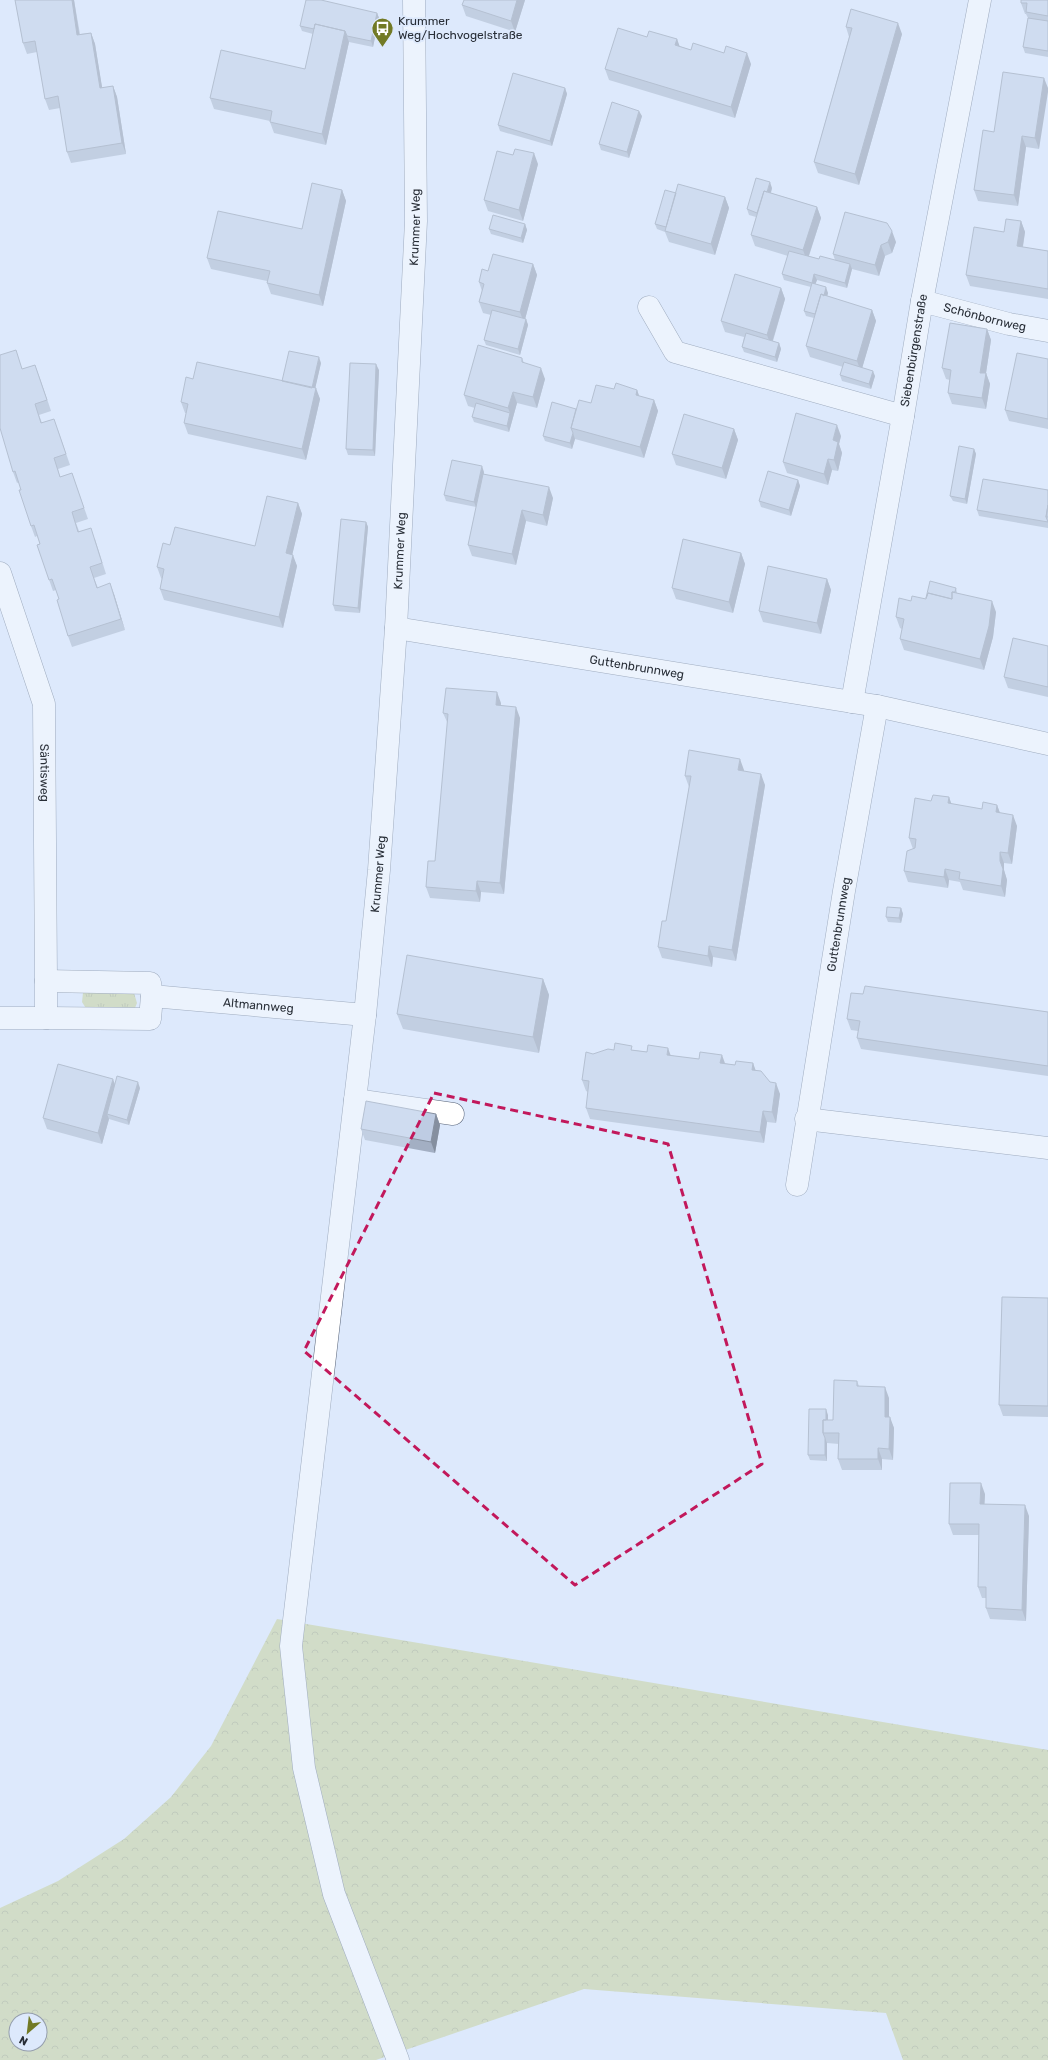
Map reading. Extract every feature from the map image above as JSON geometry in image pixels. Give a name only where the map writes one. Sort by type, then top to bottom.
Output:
[{"type":"street","name":"Krummer Weg","points":[[398,2060],[334,1894],[304,1768],[291,1646],[365,1015],[379,870],[396,628],[416,221],[414,0]]},
{"type":"street","name":"Siebenbürgenstraße","points":[[852,702],[922,301],[980,0]]},
{"type":"street","name":"Schönbornweg","points":[[922,301],[1009,324],[1048,331]]},
{"type":"street","points":[[650,307],[675,352],[903,416]]},
{"type":"street","name":"Säntisweg","points":[[0,573],[44,704],[46,980]]},
{"type":"street","name":"Guttenbrunnweg","points":[[396,628],[877,706],[1048,744]]},
{"type":"street","name":"Guttenbrunnweg","points":[[797,1185],[806,1119],[877,706]]},
{"type":"street","points":[[0,1018],[150,1019],[152,996],[150,983],[46,980],[46,1018]]},
{"type":"street","name":"Altmannweg","points":[[152,996],[365,1015]]},
{"type":"street","points":[[355,1100],[453,1114]]},
{"type":"street","points":[[806,1119],[1048,1148]]},
{"type":"highlighted area","points":[[434,1093],[668,1144],[762,1464],[575,1585],[304,1351]]},
{"type":"green space","points":[[86,990],[134,993],[137,1003],[135,1008],[87,1010],[82,1002],[83,993]]},
{"type":"green space","points":[[277,1619],[1048,1750],[1048,2060],[903,2060],[886,2013],[584,1989],[376,2060],[0,2060],[0,1908],[58,1881],[124,1839],[171,1797],[211,1746]]},
{"type":"building","points":[[15,0],[72,0],[77,35],[91,33],[100,88],[113,86],[122,143],[67,152],[58,96],[45,99],[35,41],[23,43]]},
{"type":"building","points":[[306,0],[321,0],[377,13],[371,41],[347,36],[345,31],[315,24],[314,29],[300,26]]},
{"type":"building","points":[[464,0],[517,0],[511,21],[462,5]]},
{"type":"building","points":[[1021,0],[1048,0],[1048,16],[1026,12],[1027,3],[1021,3]]},
{"type":"building","points":[[851,9],[898,23],[855,174],[814,162],[852,28],[846,27]]},
{"type":"building","points":[[1028,18],[1048,21],[1048,51],[1023,47]]},
{"type":"building","points":[[315,24],[345,31],[322,134],[270,122],[272,111],[210,98],[221,50],[305,69]]},
{"type":"building","points":[[618,28],[647,37],[649,31],[677,39],[675,45],[691,50],[693,43],[724,53],[726,46],[747,53],[731,107],[605,69]]},
{"type":"building","points":[[1003,72],[1044,78],[1035,138],[1022,136],[1014,195],[974,190],[983,130],[994,132]]},
{"type":"building","points":[[513,73],[565,88],[550,141],[498,125]]},
{"type":"building","points":[[612,102],[639,111],[627,152],[599,144]]},
{"type":"building","points":[[515,149],[534,153],[519,210],[484,200],[497,151],[513,155]]},
{"type":"building","points":[[756,178],[770,182],[767,192],[764,191],[757,213],[747,209]]},
{"type":"building","points":[[312,183],[342,190],[319,295],[267,283],[270,271],[207,258],[218,211],[302,229]]},
{"type":"building","points":[[678,184],[725,197],[711,244],[665,231]]},
{"type":"building","points":[[665,190],[676,193],[666,227],[655,224]]},
{"type":"building","points":[[764,191],[817,207],[803,250],[751,235]]},
{"type":"building","points":[[845,212],[887,223],[892,231],[888,242],[881,245],[875,265],[833,254]]},
{"type":"building","points":[[493,215],[525,224],[521,238],[489,229]]},
{"type":"building","points":[[1006,219],[1021,221],[1017,246],[1048,251],[1048,289],[966,275],[974,227],[1004,232]]},
{"type":"building","points":[[789,251],[819,259],[820,256],[850,264],[845,283],[814,274],[812,283],[782,274]]},
{"type":"building","points":[[493,254],[533,264],[520,312],[479,302],[484,284],[479,282],[482,269],[488,271]]},
{"type":"building","points":[[735,274],[781,288],[767,335],[721,321]]},
{"type":"building","points":[[812,283],[826,287],[824,296],[821,294],[815,314],[804,311]]},
{"type":"building","points":[[821,294],[872,310],[857,361],[806,346]]},
{"type":"building","points":[[492,310],[526,319],[518,349],[484,340]]},
{"type":"building","points":[[950,323],[987,329],[980,373],[986,373],[982,398],[948,393],[951,370],[942,368]]},
{"type":"building","points":[[746,333],[779,343],[775,357],[742,347]]},
{"type":"building","points":[[478,345],[522,358],[522,362],[541,368],[533,397],[513,392],[508,408],[464,395]]},
{"type":"building","points":[[16,350],[22,369],[35,365],[47,400],[35,404],[41,423],[54,419],[66,454],[54,458],[60,477],[72,473],[84,508],[72,512],[78,532],[91,528],[102,563],[90,567],[97,588],[110,583],[121,619],[68,636],[57,600],[59,599],[52,579],[49,580],[37,545],[40,544],[34,525],[31,526],[19,490],[21,490],[15,471],[13,472],[0,428],[0,355]]},
{"type":"building","points":[[289,351],[319,357],[312,388],[282,381]]},
{"type":"building","points":[[1017,353],[1048,359],[1048,419],[1005,410]]},
{"type":"building","points":[[197,362],[316,388],[302,449],[184,423],[188,404],[181,402],[186,377],[193,379]]},
{"type":"building","points":[[844,362],[873,371],[869,384],[840,375]]},
{"type":"building","points":[[350,363],[376,364],[373,450],[346,449]]},
{"type":"building","points":[[616,383],[637,390],[636,395],[654,400],[640,447],[571,428],[579,400],[591,403],[596,385],[614,389]]},
{"type":"building","points":[[552,402],[576,409],[571,428],[573,433],[570,443],[543,436]]},
{"type":"building","points":[[476,403],[510,413],[507,426],[472,417]]},
{"type":"building","points":[[796,413],[837,425],[833,440],[838,442],[834,460],[828,459],[824,474],[783,462]]},
{"type":"building","points":[[684,414],[734,429],[722,468],[672,454]]},
{"type":"building","points":[[959,446],[974,449],[965,499],[950,496]]},
{"type":"building","points":[[452,460],[482,466],[474,502],[444,495]]},
{"type":"building","points":[[768,471],[798,480],[789,510],[759,501]]},
{"type":"building","points":[[483,474],[549,487],[543,515],[522,510],[512,554],[468,545]]},
{"type":"building","points":[[983,479],[1048,490],[1046,517],[1048,522],[977,510]]},
{"type":"building","points":[[267,496],[298,503],[286,553],[293,555],[279,617],[160,589],[164,569],[157,567],[163,543],[170,545],[175,527],[255,546]]},
{"type":"building","points":[[1048,505],[1048,517],[1046,517]]},
{"type":"building","points":[[341,519],[366,522],[358,608],[333,605]]},
{"type":"building","points":[[683,539],[741,553],[729,602],[672,588]]},
{"type":"building","points":[[768,566],[827,579],[817,623],[759,611]]},
{"type":"building","points":[[930,581],[956,588],[955,592],[952,592],[952,599],[928,593],[926,598]]},
{"type":"building","points":[[952,592],[992,601],[989,626],[980,659],[900,639],[904,619],[896,617],[899,598],[911,601],[912,596],[926,599],[928,593],[952,599]]},
{"type":"building","points":[[1013,638],[1048,646],[1048,687],[1004,677]]},
{"type":"building","points":[[446,688],[497,692],[496,705],[516,707],[500,883],[477,881],[476,891],[426,887],[428,861],[435,861],[448,714],[443,713]]},
{"type":"building","points":[[689,750],[740,759],[738,770],[761,774],[732,950],[709,946],[708,956],[658,947],[662,921],[666,921],[691,776],[685,776]]},
{"type":"building","points":[[933,795],[949,797],[948,803],[982,809],[983,802],[997,805],[996,812],[1013,815],[1008,853],[1000,852],[1000,861],[1003,869],[1001,886],[959,879],[960,872],[945,869],[944,877],[904,871],[907,851],[915,848],[916,839],[909,838],[915,798],[931,801]]},
{"type":"building","points":[[887,907],[901,908],[899,918],[886,917]]},
{"type":"building","points":[[407,955],[543,979],[533,1037],[397,1014]]},
{"type":"building","points":[[865,986],[1048,1012],[1048,1066],[857,1038],[860,1021],[847,1019],[851,993],[863,994]]},
{"type":"building","points":[[615,1043],[632,1046],[631,1050],[647,1052],[648,1045],[668,1048],[667,1055],[699,1059],[700,1052],[722,1055],[720,1063],[735,1065],[736,1061],[753,1063],[752,1070],[761,1071],[770,1082],[776,1083],[772,1112],[763,1111],[760,1132],[586,1108],[589,1081],[582,1080],[586,1052],[593,1054],[608,1049],[614,1050]]},
{"type":"building","points":[[58,1064],[113,1079],[98,1133],[43,1118]]},
{"type":"building","points":[[117,1076],[138,1082],[127,1120],[107,1114]]},
{"type":"building","points":[[366,1101],[436,1114],[431,1142],[361,1129]]},
{"type":"building","points":[[1002,1297],[1048,1298],[1048,1406],[999,1405]]},
{"type":"building","points":[[834,1380],[857,1381],[857,1386],[885,1387],[885,1417],[890,1417],[889,1449],[878,1448],[878,1459],[838,1459],[839,1433],[823,1433],[823,1420],[833,1420]]},
{"type":"building","points":[[809,1409],[826,1409],[826,1420],[823,1420],[825,1455],[808,1455]]},
{"type":"building","points":[[950,1483],[981,1483],[980,1504],[1025,1505],[1022,1610],[986,1608],[986,1587],[978,1587],[979,1524],[949,1524]]},
{"type":"place","name":"Krummer Weg/Hochvogelstraße","points":[[383,48]]}]
